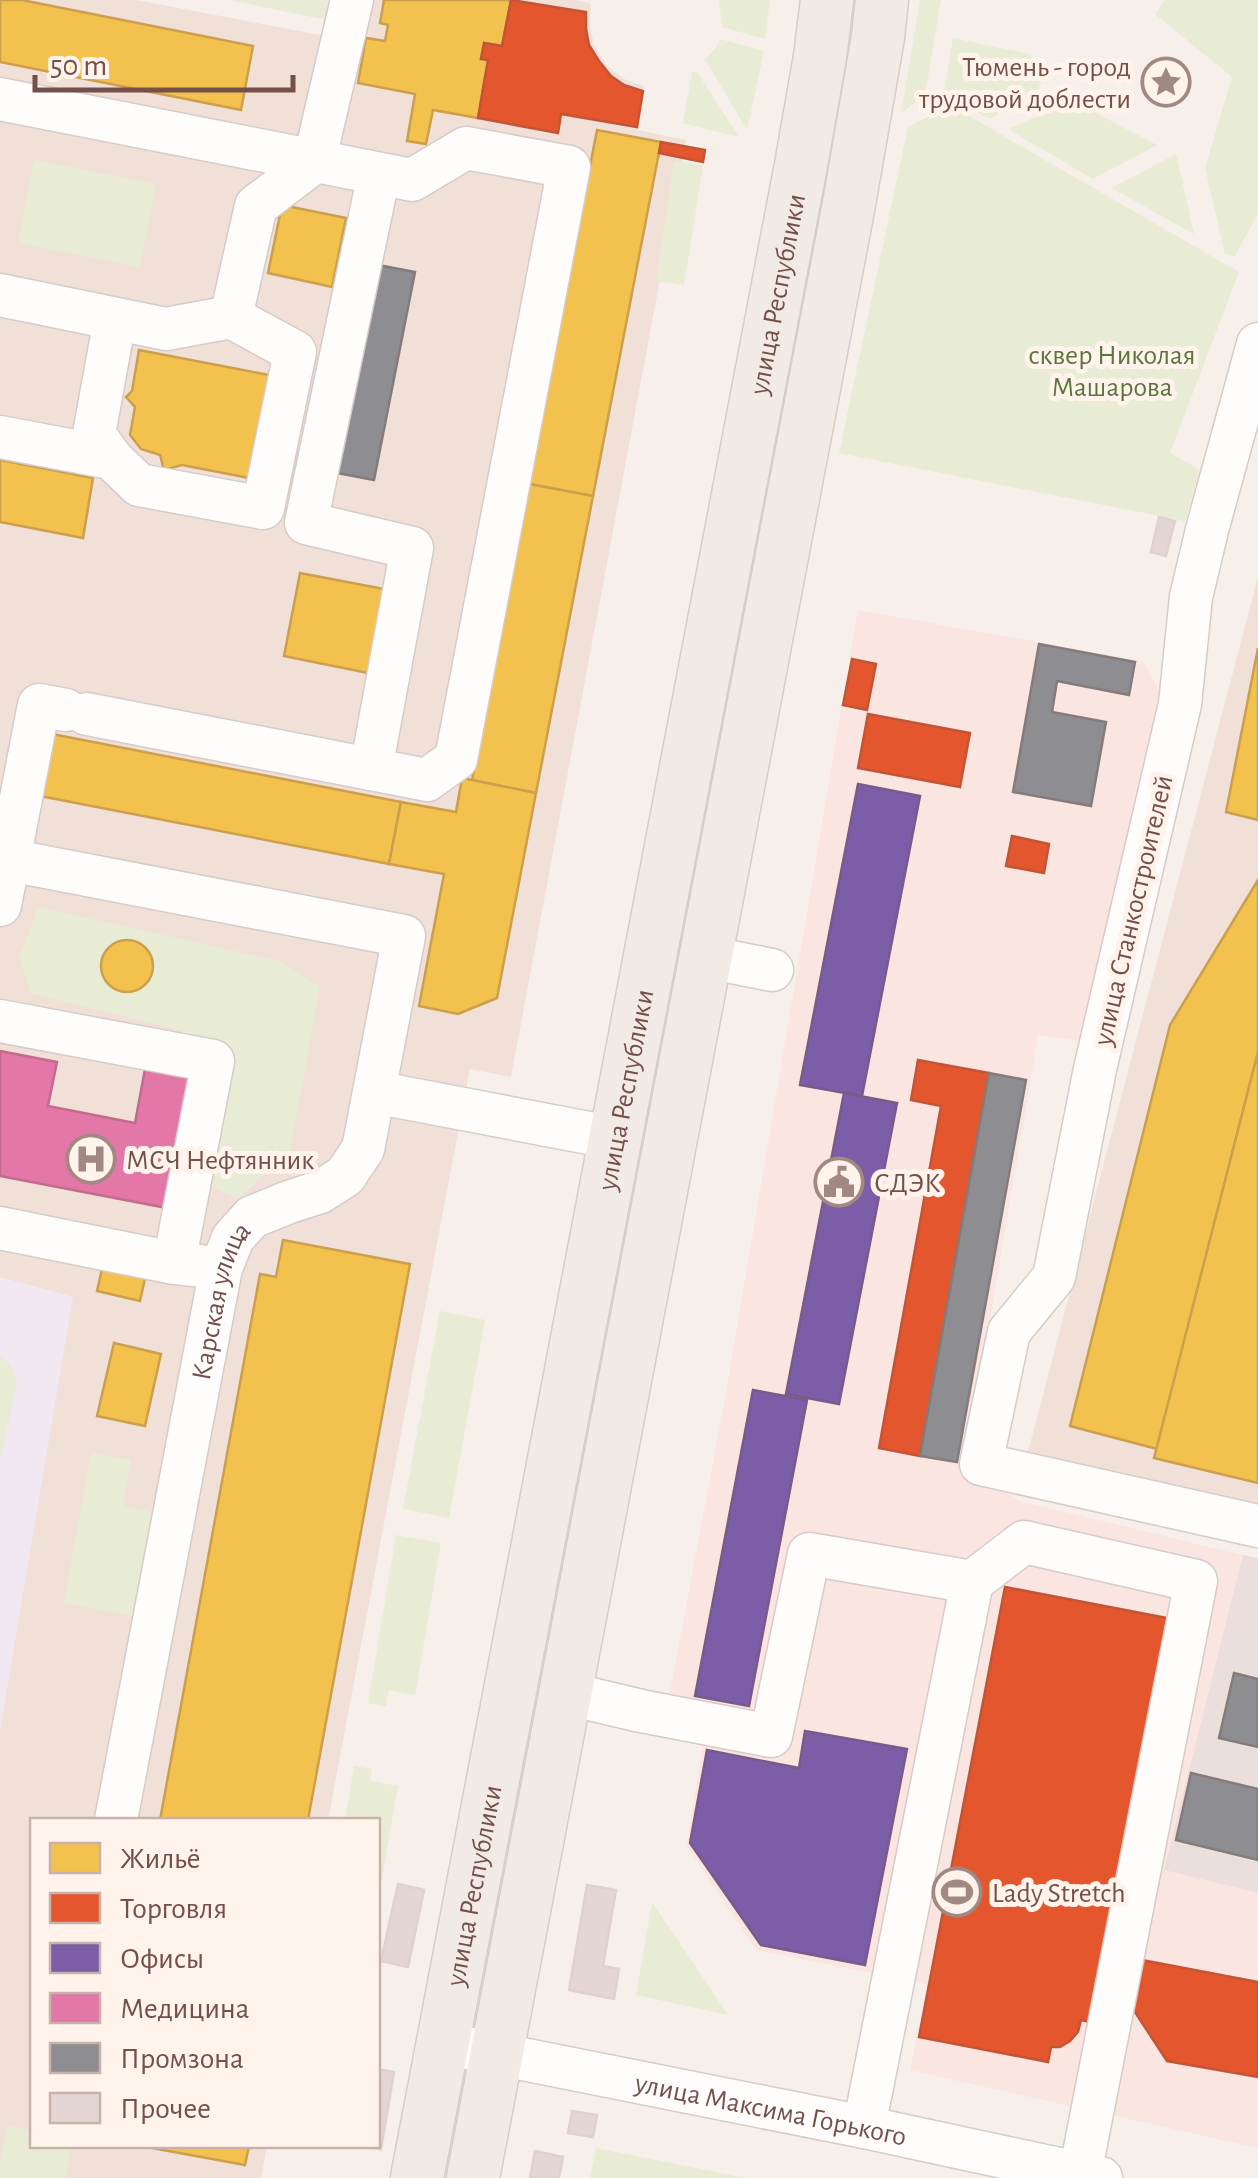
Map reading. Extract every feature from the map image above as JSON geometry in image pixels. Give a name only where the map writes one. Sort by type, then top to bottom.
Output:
[{"type":"main road","name":"улица Республики","points":[[417,2178],[801,165],[828,0]]},
{"type":"main road","name":"улица Республики","points":[[473,2178],[850,204],[882,0]]},
{"type":"street","points":[[231,317],[256,206],[314,162],[352,0]]},
{"type":"street","points":[[0,99],[412,180],[466,148],[569,166],[456,759],[427,780],[39,704],[0,906]]},
{"type":"street","points":[[371,769],[412,548],[306,524],[379,174]]},
{"type":"street","points":[[0,295],[166,329],[231,317],[295,352],[262,508],[138,485],[111,458],[94,434],[116,319]]},
{"type":"street","name":"улица Станкостроителей","points":[[1258,344],[1192,597],[1180,704],[1094,1069],[1054,1277],[1009,1332],[981,1464],[1258,1526]]},
{"type":"street","points":[[0,437],[111,458]]},
{"type":"street","name":"Карская улица","points":[[9,860],[404,936],[363,1149],[345,1176],[320,1192],[252,1217],[233,1238],[221,1268],[116,1818]]},
{"type":"street","points":[[706,957],[772,970]]},
{"type":"street","points":[[0,1021],[213,1061],[174,1263]]},
{"type":"street","points":[[374,1092],[615,1138]]},
{"type":"street","points":[[0,1228],[174,1263],[221,1268]]},
{"type":"street","points":[[864,2127],[972,1582],[1024,1542],[1196,1581],[1090,2176]]},
{"type":"street","points":[[566,1693],[771,1736],[809,1554],[972,1582]]},
{"type":"street","name":"улица Максима Горького","points":[[442,2044],[1090,2176]]},
{"type":"shaded area","points":[[0,0],[136,0],[362,43],[372,0],[591,3],[594,45],[608,67],[624,79],[644,86],[638,130],[686,140],[511,1077],[470,1069],[328,1818],[30,1818],[30,2148],[267,2148],[261,2178],[0,2178]]},
{"type":"shaded area","points":[[1258,577],[1258,1547],[1018,1490]]},
{"type":"shaded area","points":[[858,610],[1143,661],[1165,701],[1088,1042],[1038,1035],[966,1463],[1019,1501],[1243,1555],[1165,1870],[1258,1893],[1258,2148],[910,2070],[927,1984],[756,1950],[687,1846],[709,1703],[670,1693],[727,1387]]},
{"type":"shaded area","points":[[0,1277],[73,1297],[0,1730]]},
{"type":"shaded area","points":[[1243,1555],[1258,1558],[1258,1893],[1164,1870]]},
{"type":"green space","points":[[230,0],[330,0],[326,20]]},
{"type":"green space","points":[[719,0],[770,0],[765,39],[722,27]]},
{"type":"green space","points":[[920,0],[941,0],[925,95],[901,113]]},
{"type":"green space","points":[[1165,0],[1258,0],[1258,214],[1234,257],[1225,254],[1205,168],[1232,77],[1155,14]]},
{"type":"green space","points":[[953,38],[1029,54],[1041,68],[1043,78],[1036,93],[990,119],[944,95]]},
{"type":"green space","points":[[720,39],[764,51],[747,130],[705,59]]},
{"type":"green space","points":[[692,72],[697,72],[739,137],[683,123]]},
{"type":"green space","points":[[1073,101],[1157,145],[1093,179],[1008,129]]},
{"type":"green space","name":"сквер Николая Машарова","points":[[950,105],[1239,272],[1170,453],[1200,470],[1185,521],[839,453],[908,127]]},
{"type":"green space","points":[[1176,154],[1194,234],[1111,188]]},
{"type":"green space","points":[[34,160],[156,184],[140,267],[18,243]]},
{"type":"green space","points":[[674,161],[703,165],[684,285],[656,281]]},
{"type":"green space","points":[[38,907],[280,961],[320,987],[290,1151],[238,1199],[201,1182],[222,1070],[180,1030],[32,994],[19,959]]},
{"type":"green space","points":[[440,1311],[485,1320],[449,1518],[403,1509]]},
{"type":"green space","points":[[0,1356],[10,1365],[17,1382],[0,1462]]},
{"type":"green space","points":[[91,1453],[131,1460],[123,1506],[168,1515],[149,1619],[64,1603]]},
{"type":"green space","points":[[396,1535],[441,1543],[415,1695],[389,1690],[386,1706],[368,1703]]},
{"type":"green space","points":[[354,1766],[372,1769],[370,1781],[398,1786],[380,1890],[380,1818],[345,1818]]},
{"type":"green space","points":[[652,1902],[728,2015],[636,1995]]},
{"type":"green space","points":[[7,2126],[30,2131],[30,2148],[71,2148],[65,2178],[0,2178]]},
{"type":"green space","points":[[596,2148],[746,2178],[590,2178]]},
{"type":"building: Жильё","points":[[0,0],[22,0],[253,46],[241,110],[0,62]]},
{"type":"building: Жильё","points":[[384,0],[511,0],[502,46],[484,43],[481,59],[488,60],[478,118],[433,110],[426,144],[407,141],[415,94],[358,83],[366,38],[385,41],[388,25],[380,23]]},
{"type":"building: Жильё","points":[[597,130],[661,142],[593,496],[529,484]]},
{"type":"building: Жильё","points":[[282,205],[346,218],[332,287],[268,273]]},
{"type":"building: Жильё","points":[[139,350],[269,375],[249,478],[182,465],[164,470],[160,455],[141,449],[130,435],[135,407],[126,397],[132,391]]},
{"type":"building: Жильё","points":[[0,460],[93,478],[83,538],[0,522]]},
{"type":"building: Жильё","points":[[529,484],[593,496],[536,793],[472,780]]},
{"type":"building: Жильё","points":[[300,573],[384,589],[368,673],[284,656]]},
{"type":"building: Жильё","points":[[1258,648],[1258,820],[1226,812]]},
{"type":"building: Жильё","points":[[47,733],[401,802],[389,864],[35,795]]},
{"type":"building: Жильё","points":[[462,778],[536,793],[497,998],[458,1014],[419,1006],[444,874],[389,864],[401,802],[456,812]]},
{"type":"building: Жильё","points":[[1258,880],[1258,1052],[1157,1449],[1070,1426],[1170,1025]]},
{"type":"building: Жильё","points":[[127,940],[145,948],[153,966],[145,984],[127,992],[109,984],[101,966],[109,948]]},
{"type":"building: Жильё","points":[[1258,1052],[1258,1483],[1154,1458]]},
{"type":"building: Жильё","points":[[283,1240],[410,1264],[308,1818],[160,1818],[260,1274],[276,1277]]},
{"type":"building: Жильё","points":[[104,1260],[147,1269],[140,1301],[97,1291]]},
{"type":"building: Жильё","points":[[114,1343],[161,1354],[145,1426],[97,1416]]},
{"type":"building: Жильё","points":[[152,2148],[249,2148],[245,2165]]},
{"type":"building: Торговля","points":[[511,0],[586,12],[589,45],[599,61],[624,85],[643,91],[637,127],[561,114],[558,133],[478,118],[488,60],[481,59],[484,43],[502,46]]},
{"type":"building: Торговля","points":[[661,142],[705,150],[703,162],[659,153]]},
{"type":"building: Торговля","points":[[852,659],[876,664],[867,710],[843,705]]},
{"type":"building: Торговля","points":[[868,714],[970,733],[960,787],[858,768]]},
{"type":"building: Торговля","points":[[1012,836],[1049,844],[1044,873],[1006,866]]},
{"type":"building: Торговля","points":[[918,1060],[989,1073],[920,1456],[879,1448],[941,1106],[911,1100]]},
{"type":"building: Торговля","points":[[1005,1587],[1167,1618],[1090,2022],[1081,2020],[1070,2041],[1051,2047],[1048,2062],[919,2037]]},
{"type":"building: Торговля","points":[[1142,1960],[1258,1982],[1258,2077],[1167,2061],[1133,2009]]},
{"type":"building: Офисы","points":[[858,784],[920,796],[862,1096],[800,1085]]},
{"type":"building: Офисы","points":[[844,1093],[897,1103],[839,1404],[786,1394]]},
{"type":"building: Офисы","points":[[753,1390],[807,1400],[749,1706],[695,1696]]},
{"type":"building: Офисы","points":[[805,1731],[907,1749],[865,1965],[761,1945],[690,1843],[707,1750],[799,1768]]},
{"type":"building: Медицина","points":[[0,1051],[57,1062],[48,1106],[135,1123],[145,1069],[197,1079],[172,1209],[0,1176]]},
{"type":"building: Промзона","points":[[373,264],[415,272],[374,480],[332,472]]},
{"type":"building: Промзона","points":[[1039,644],[1135,662],[1129,695],[1057,681],[1052,712],[1106,722],[1091,806],[1013,792]]},
{"type":"building: Промзона","points":[[989,1073],[1026,1080],[957,1462],[920,1456]]},
{"type":"building: Промзона","points":[[1234,1673],[1258,1679],[1258,1747],[1219,1738]]},
{"type":"building: Промзона","points":[[1191,1773],[1258,1789],[1258,1860],[1176,1840]]},
{"type":"building: Прочее","points":[[1159,517],[1175,521],[1166,556],[1151,552]]},
{"type":"building: Прочее","points":[[398,1884],[424,1890],[408,1967],[381,1961]]},
{"type":"building: Прочее","points":[[587,1885],[616,1890],[603,1966],[619,1969],[614,1999],[569,1990]]},
{"type":"building: Прочее","points":[[380,2069],[394,2072],[381,2149],[374,2148],[380,2148]]},
{"type":"building: Прочее","points":[[572,2111],[597,2115],[593,2137],[568,2133]]},
{"type":"building: Прочее","points":[[535,2151],[563,2157],[559,2178],[530,2178]]},
{"type":"place","name":"Тюмень - город трудовой доблести","points":[[1166,82]]},
{"type":"place","name":"МСЧ Нефтянник","points":[[91,1159]]},
{"type":"place","name":"СДЭК","points":[[839,1182]]},
{"type":"place","name":"Lady Stretch","points":[[957,1892]]}]
